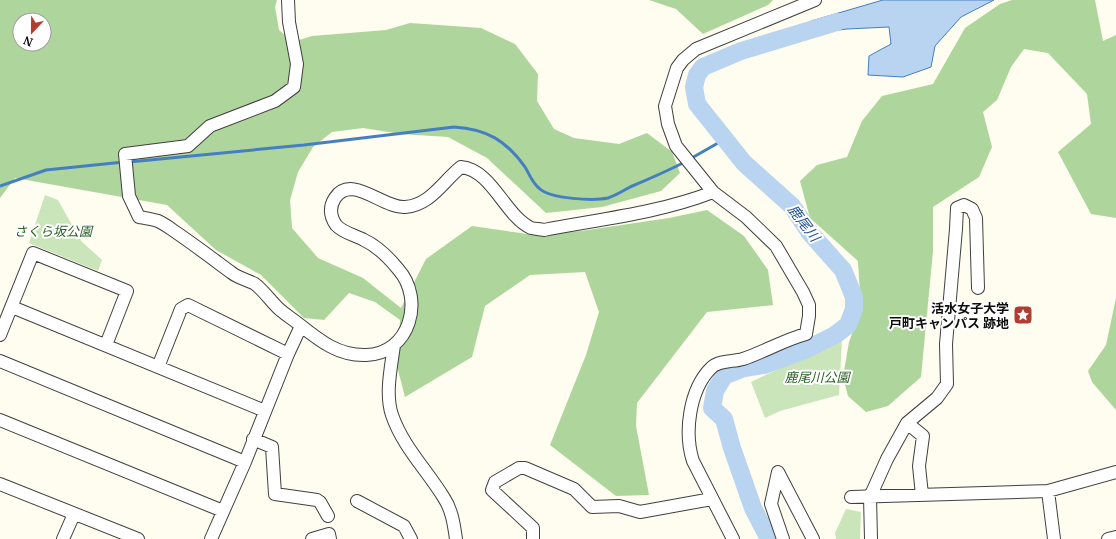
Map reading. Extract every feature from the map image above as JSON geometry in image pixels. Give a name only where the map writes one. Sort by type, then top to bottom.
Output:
[{"type":"street","points":[[288,0],[289,22],[297,64],[294,87],[275,101],[210,126],[188,146],[125,154],[128,196],[139,217],[159,222],[204,250],[233,275],[255,284],[279,309],[323,342],[350,354],[374,355],[394,345],[406,331],[412,306],[411,292],[402,273],[383,253],[365,240],[341,230],[334,222],[330,214],[332,202],[337,195],[345,190],[357,190],[387,204],[405,207],[426,201],[436,192],[447,178],[461,167],[469,168],[478,173],[531,228],[544,230],[658,210],[686,203],[713,192]]},
{"type":"street","points":[[733,539],[693,461],[687,430],[693,403],[704,377],[712,367],[724,362],[742,359],[792,338],[806,334],[810,310],[803,292],[776,246],[746,217],[713,192],[676,146],[668,124],[665,106],[671,83],[683,60],[696,49],[815,0]]},
{"type":"street","points":[[871,539],[870,497],[887,460],[907,423],[937,398],[947,384],[946,344],[957,208],[964,205],[972,209],[976,218],[978,288]]},
{"type":"street","points":[[0,335],[33,253],[127,291],[106,345]]},
{"type":"street","points":[[158,367],[181,309],[188,305],[288,354]]},
{"type":"street","points":[[12,307],[265,411]]},
{"type":"street","points":[[211,539],[245,462],[288,354],[301,326]]},
{"type":"street","points":[[394,345],[388,391],[392,415],[407,447],[428,473],[445,499],[452,516],[456,539]]},
{"type":"street","points":[[0,361],[245,462]]},
{"type":"street","points":[[0,420],[223,511]]},
{"type":"street","points":[[907,423],[923,436],[919,466],[922,496]]},
{"type":"street","points":[[253,439],[272,446],[275,494],[317,500],[320,502],[328,516]]},
{"type":"street","points":[[533,539],[533,528],[492,490],[495,482],[519,468],[525,468],[574,489],[592,507],[619,506],[640,512],[712,499]]},
{"type":"street","points":[[783,539],[771,504],[778,472],[814,539]]},
{"type":"street","points":[[851,497],[1048,492],[1116,472]]},
{"type":"street","points":[[0,484],[138,539]]},
{"type":"street","points":[[1048,492],[1054,539]]},
{"type":"street","points":[[357,501],[404,526],[411,539]]},
{"type":"street","points":[[63,539],[74,514]]},
{"type":"street","points":[[312,539],[329,534],[330,539]]},
{"type":"street","points":[[1108,539],[1116,537]]},
{"type":"green space","points":[[0,0],[277,0],[275,7],[279,30],[293,42],[312,36],[386,30],[410,23],[481,28],[515,44],[538,74],[537,101],[554,129],[574,138],[619,144],[647,133],[672,152],[680,173],[661,191],[602,207],[546,213],[487,158],[448,137],[401,134],[363,128],[332,132],[313,147],[298,172],[290,200],[292,228],[318,258],[363,278],[401,308],[426,259],[472,226],[527,234],[581,231],[669,218],[707,210],[744,236],[768,270],[773,305],[707,312],[637,403],[636,426],[649,495],[616,496],[550,445],[586,355],[599,312],[585,272],[530,275],[485,306],[472,357],[405,397],[397,366],[400,320],[375,302],[349,293],[324,320],[304,318],[261,275],[216,250],[167,205],[15,178],[0,198]]},
{"type":"green space","points":[[649,0],[773,0],[768,5],[703,34],[676,9]]},
{"type":"green space","points":[[1012,0],[1095,0],[1103,41],[1116,35],[1116,218],[1091,214],[1058,152],[1091,124],[1087,94],[1048,53],[1024,49],[1011,67],[997,100],[983,112],[992,147],[979,177],[933,207],[933,251],[921,377],[888,406],[866,412],[848,396],[843,377],[849,342],[861,309],[858,261],[810,218],[800,181],[817,165],[847,157],[862,121],[882,96],[933,84],[965,28],[1000,4]]},
{"type":"green space","name":"さくら坂公園","points":[[45,195],[58,200],[81,241],[102,260],[98,271],[29,243]]},
{"type":"green space","points":[[1116,298],[1116,410],[1092,382],[1088,371],[1106,345]]},
{"type":"green space","name":"鹿尾川公園","points":[[842,339],[839,395],[780,411],[765,418],[751,382]]},
{"type":"green space","points":[[846,509],[861,512],[860,539],[836,539],[835,533]]},
{"type":"water","points":[[883,0],[994,0],[961,17],[935,46],[931,67],[903,77],[868,75],[869,56],[891,44],[889,27],[847,29],[815,33],[811,21]]},
{"type":"waterway","name":"鹿尾川","points":[[769,539],[753,508],[732,448],[724,419],[712,408],[715,391],[724,376],[744,368],[764,365],[807,349],[835,335],[848,325],[854,309],[854,297],[843,270],[810,233],[792,206],[744,163],[697,104],[694,87],[697,75],[703,67],[741,51],[837,22]]},
{"type":"waterway","points":[[129,162],[304,145],[454,127],[486,133],[503,143],[518,158],[525,167],[531,179],[540,189],[553,195],[563,197],[593,199],[611,197],[685,162]]},
{"type":"waterway","points":[[690,159],[725,139]]},
{"type":"waterway","points":[[0,186],[46,170],[124,162]]},
{"type":"place","name":"活水女子大学 戸町キャンパス 跡地","points":[[1023,315]]}]
